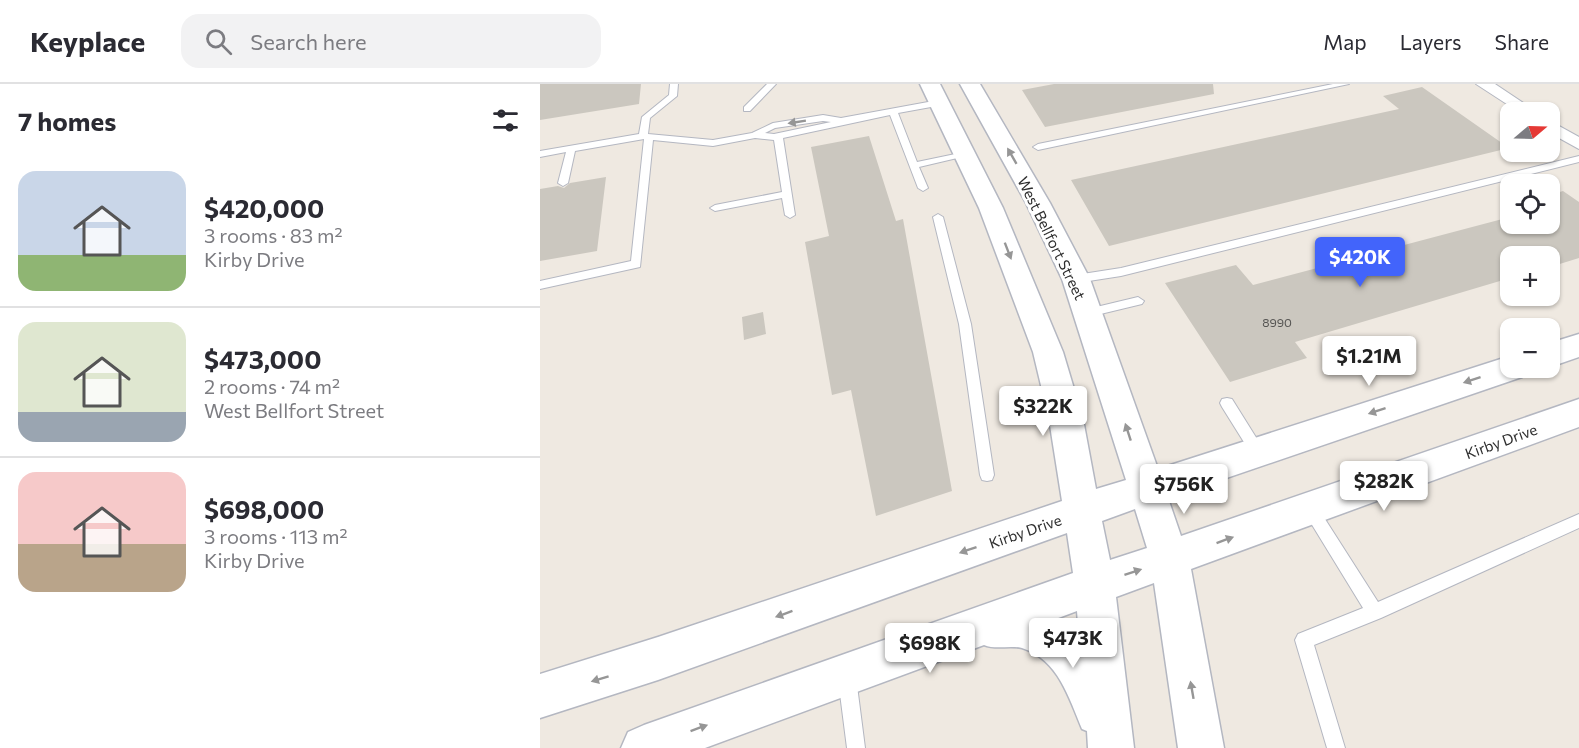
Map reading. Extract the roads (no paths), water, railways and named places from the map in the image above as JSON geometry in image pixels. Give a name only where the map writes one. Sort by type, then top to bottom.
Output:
[{"type":"main road","name":"West Bellfort Street","points":[[970,84],[1038,202],[1076,279],[1170,560],[1201,748]]},
{"type":"main road","points":[[935,93],[992,208],[1048,351],[1066,419],[1095,584],[1110,743]]},
{"type":"main road","points":[[992,208],[1038,202]]},
{"type":"main road","points":[[1560,352],[1579,345]]},
{"type":"main road","name":"Kirby Drive","points":[[540,696],[603,678],[851,590],[1083,512],[1146,487],[1500,372]]},
{"type":"main road","name":"Kirby Drive","points":[[644,748],[846,673],[1311,510],[1579,413]]},
{"type":"main road","points":[[973,628],[1023,627],[1054,642],[1076,663],[1110,743]]},
{"type":"street","points":[[1484,84],[1513,102]]},
{"type":"street","points":[[1560,132],[1579,144]]},
{"type":"lane","points":[[540,285],[636,264],[646,117],[673,96],[674,84]]},
{"type":"lane","points":[[747,110],[772,84]]},
{"type":"lane","points":[[1038,147],[1345,84]]},
{"type":"lane","points":[[540,154],[646,136],[713,143],[755,135],[778,136],[893,111],[935,93]]},
{"type":"lane","points":[[893,111],[923,188]]},
{"type":"lane","points":[[755,135],[772,126],[823,118],[841,121]]},
{"type":"lane","points":[[778,136],[790,215]]},
{"type":"lane","points":[[563,183],[571,149]]},
{"type":"lane","points":[[914,165],[965,155]]},
{"type":"lane","points":[[1076,279],[1121,272],[1579,159]]},
{"type":"lane","points":[[716,208],[787,194]]},
{"type":"lane","points":[[938,217],[965,324],[987,475]]},
{"type":"lane","points":[[1088,314],[1138,301]]},
{"type":"lane","points":[[1227,403],[1257,451]]},
{"type":"lane","points":[[1311,510],[1375,612]]},
{"type":"lane","points":[[1336,748],[1304,640],[1375,612],[1579,522]]},
{"type":"lane","points":[[846,673],[856,748]]}]
